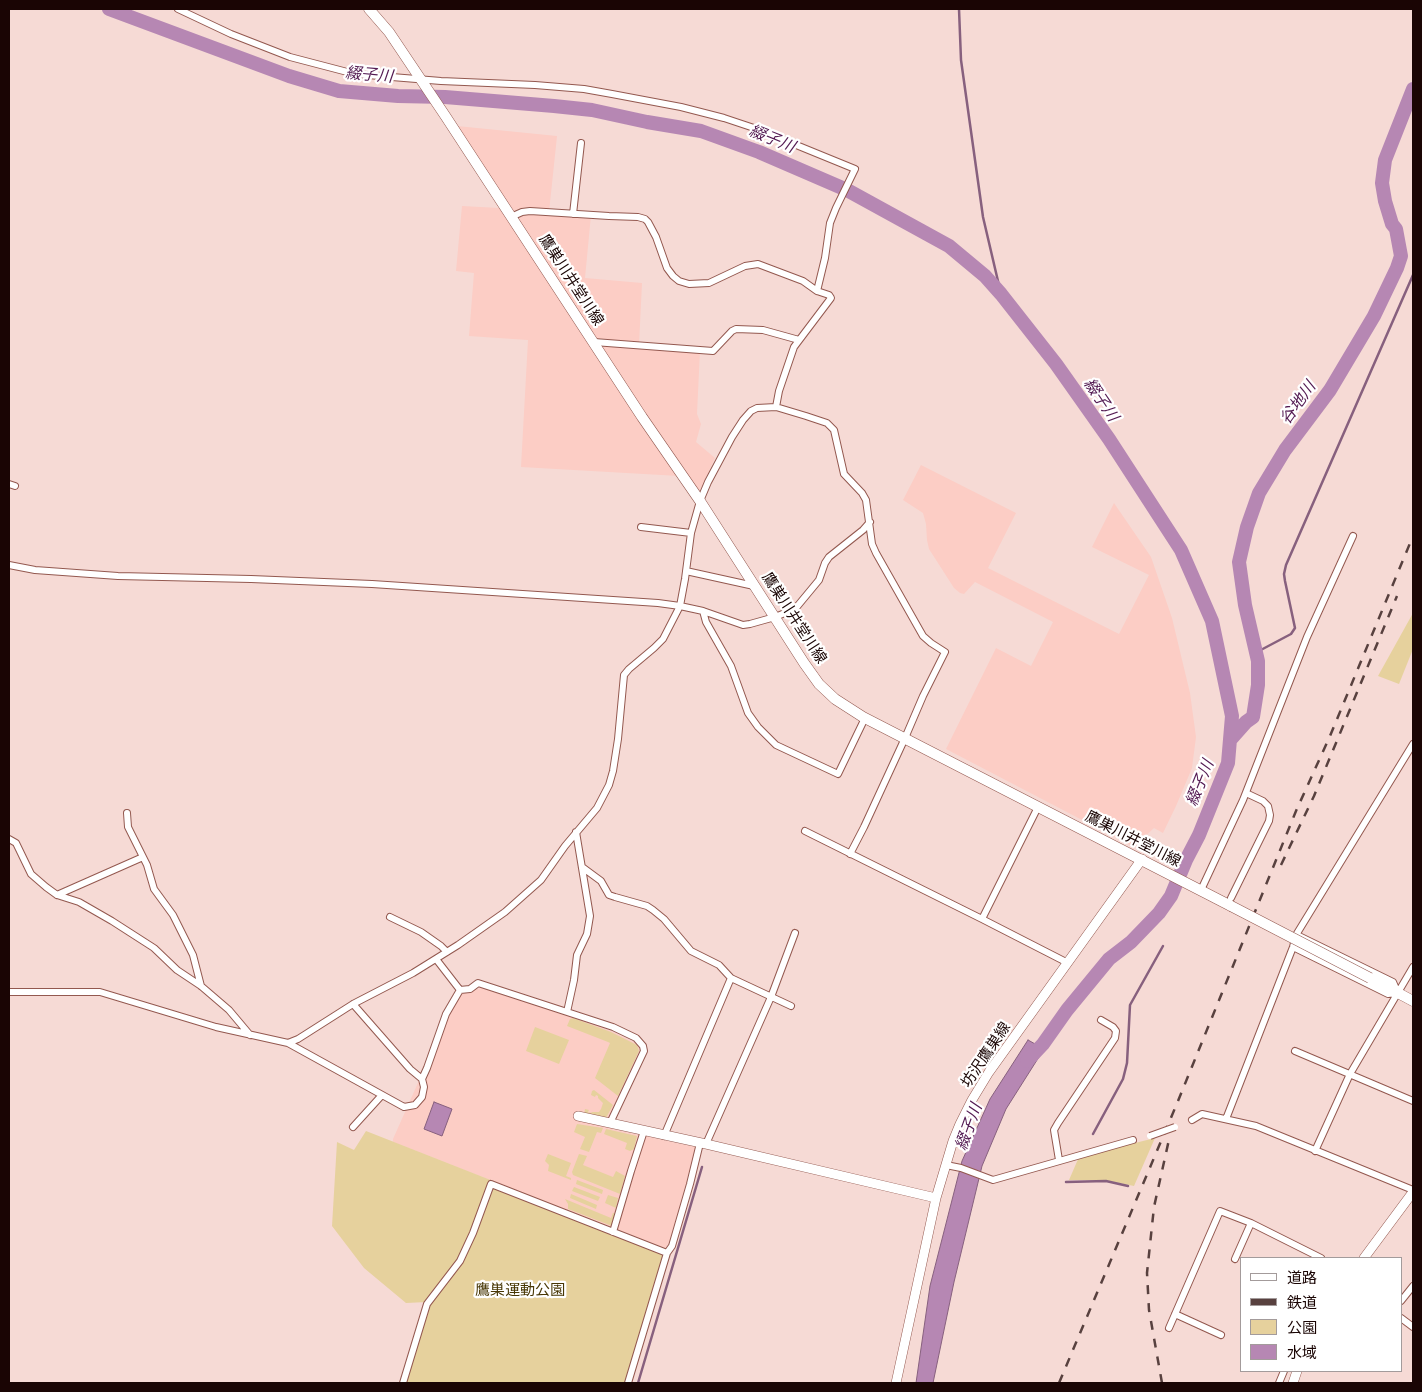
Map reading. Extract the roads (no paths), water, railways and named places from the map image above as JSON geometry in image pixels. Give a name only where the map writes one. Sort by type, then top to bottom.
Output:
[{"type":"main road","name":"鷹巣川井堂川線","points":[[369,9],[389,32],[446,117],[700,501],[804,664],[819,684],[841,703],[865,718],[1198,889],[1231,902],[1413,1001]]},
{"type":"main road","name":"坊沢鷹巣線","points":[[896,1383],[936,1198],[949,1166],[960,1124],[989,1072],[1142,860]]},
{"type":"main road","points":[[578,1116],[703,1143],[936,1198]]},
{"type":"main road","points":[[1365,1257],[1413,1191]]},
{"type":"street","points":[[178,9],[231,34],[290,57],[354,74],[421,80],[584,89],[724,118],[830,157],[855,169],[830,223],[825,258],[817,291]]},
{"type":"street","points":[[574,214],[581,143]]},
{"type":"street","points":[[511,217],[530,211],[638,217],[648,222],[656,237],[667,268],[679,281],[698,284],[709,283],[746,266],[758,264],[803,282],[817,291],[829,295],[831,298],[794,346],[779,391],[776,407]]},
{"type":"street","points":[[594,342],[713,351],[736,329],[762,330],[799,340]]},
{"type":"street","points":[[288,1043],[298,1039],[353,1004],[413,973],[448,952],[505,912],[540,880],[576,832],[597,808],[609,785],[613,771],[624,675],[663,639],[680,606],[691,533],[700,501],[720,460],[743,420],[751,411],[757,408],[776,407],[827,423],[834,430],[844,474],[866,500],[872,544],[923,636],[931,644],[944,652],[850,854]]},
{"type":"street","points":[[9,565],[35,570],[118,576],[372,584],[658,603],[704,611],[742,625],[774,617],[794,609],[819,580],[829,557],[863,530],[870,522]]},
{"type":"street","points":[[641,527],[691,533]]},
{"type":"street","points":[[1198,889],[1246,793],[1307,638],[1353,536]]},
{"type":"street","points":[[686,571],[754,586]]},
{"type":"street","points":[[704,611],[706,622],[732,666],[748,714],[776,745],[838,774],[865,718]]},
{"type":"street","points":[[1226,1119],[1296,935],[1413,744]]},
{"type":"street","points":[[1231,902],[1269,821],[1270,815],[1268,806],[1246,793]]},
{"type":"street","points":[[982,919],[1038,807]]},
{"type":"street","points":[[127,813],[128,827],[148,865],[154,889],[173,915],[194,955],[201,986]]},
{"type":"street","points":[[805,831],[1068,963]]},
{"type":"street","points":[[567,1012],[577,955],[587,934],[590,922],[576,832]]},
{"type":"street","points":[[9,839],[16,843],[32,874],[57,895],[79,902],[154,948],[176,970],[201,986],[229,1010],[250,1035]]},
{"type":"street","points":[[57,895],[143,857]]},
{"type":"street","points":[[582,867],[601,882],[610,894],[647,906],[653,910],[664,919],[690,951],[718,965],[731,978],[791,1006]]},
{"type":"street","points":[[390,917],[421,932],[448,952]]},
{"type":"street","points":[[628,1383],[667,1253],[672,1246],[703,1143],[771,997],[795,933]]},
{"type":"street","points":[[1296,935],[1392,982],[1398,992]]},
{"type":"street","points":[[1293,947],[1388,994],[1398,992]]},
{"type":"street","points":[[436,959],[460,990]]},
{"type":"street","points":[[1315,1150],[1350,1074],[1413,967]]},
{"type":"street","points":[[664,1136],[731,978]]},
{"type":"street","points":[[460,990],[470,989],[478,983],[614,1027],[636,1038],[643,1046],[644,1051],[610,1123]]},
{"type":"street","points":[[9,992],[100,992],[216,1027],[288,1043],[404,1107],[415,1105],[422,1097],[424,1087],[422,1079],[446,1014],[460,990]]},
{"type":"street","points":[[353,1004],[410,1070],[422,1079]]},
{"type":"street","points":[[1059,1160],[1054,1130],[1115,1038],[1116,1031],[1113,1027],[1101,1020]]},
{"type":"street","points":[[1295,1051],[1413,1101]]},
{"type":"street","points":[[353,1127],[382,1095]]},
{"type":"street","points":[[1192,1120],[1202,1114],[1256,1126],[1413,1191]]},
{"type":"street","points":[[1150,1136],[1175,1127]]},
{"type":"street","points":[[613,1232],[644,1131]]},
{"type":"street","points":[[949,1166],[993,1180],[1133,1140]]},
{"type":"street","points":[[403,1383],[427,1304],[460,1261],[473,1233],[491,1184],[667,1253]]},
{"type":"street","points":[[1169,1328],[1220,1211],[1252,1223],[1318,1257]]},
{"type":"street","points":[[1235,1259],[1252,1223]]},
{"type":"street","points":[[1402,1300],[1413,1286]]},
{"type":"street","points":[[1175,1314],[1221,1335]]},
{"type":"street","points":[[1402,1319],[1413,1327]]},
{"type":"water","points":[[1028,1040],[1044,1049],[1006,1109],[982,1166],[954,1282],[933,1383],[916,1383],[930,1286],[962,1161],[990,1099]]},
{"type":"water","points":[[434,1102],[452,1109],[442,1136],[424,1129]]},
{"type":"waterway","name":"綴子川","points":[[109,9],[289,76],[339,91],[398,96],[445,97],[592,110],[701,131],[759,152],[847,190],[949,246],[985,276],[1001,294],[1056,364],[1109,439],[1181,550],[1212,621],[1232,716],[1228,763],[1199,835],[1171,896],[1159,913],[1131,942],[1109,959],[1067,1010],[1043,1044],[1027,1061]]},
{"type":"waterway","points":[[959,9],[961,60],[983,217],[1001,294]]},
{"type":"waterway","name":"谷地川","points":[[1230,740],[1253,717],[1258,685],[1258,661],[1245,605],[1239,562],[1247,527],[1259,493],[1285,450],[1330,390],[1374,316],[1397,268],[1401,256],[1396,229],[1392,224],[1382,183],[1385,160],[1413,89]]},
{"type":"waterway","points":[[1257,652],[1291,634],[1295,628],[1285,581],[1286,565],[1413,275]]},
{"type":"waterway","points":[[1093,1134],[1123,1079],[1127,1063],[1130,1005],[1163,946]]},
{"type":"waterway","points":[[638,1383],[702,1167]]},
{"type":"waterway","points":[[1066,1182],[1106,1181],[1128,1186]]},
{"type":"railway","points":[[1059,1383],[1178,1101],[1296,811],[1330,736],[1413,536]]},
{"type":"railway","points":[[1281,865],[1314,796],[1397,596]]},
{"type":"railway","points":[[1162,1383],[1149,1310],[1147,1273],[1154,1207],[1170,1135]]},
{"type":"park label","name":"鷹巣運動公園","points":[[520,1290]]}]
